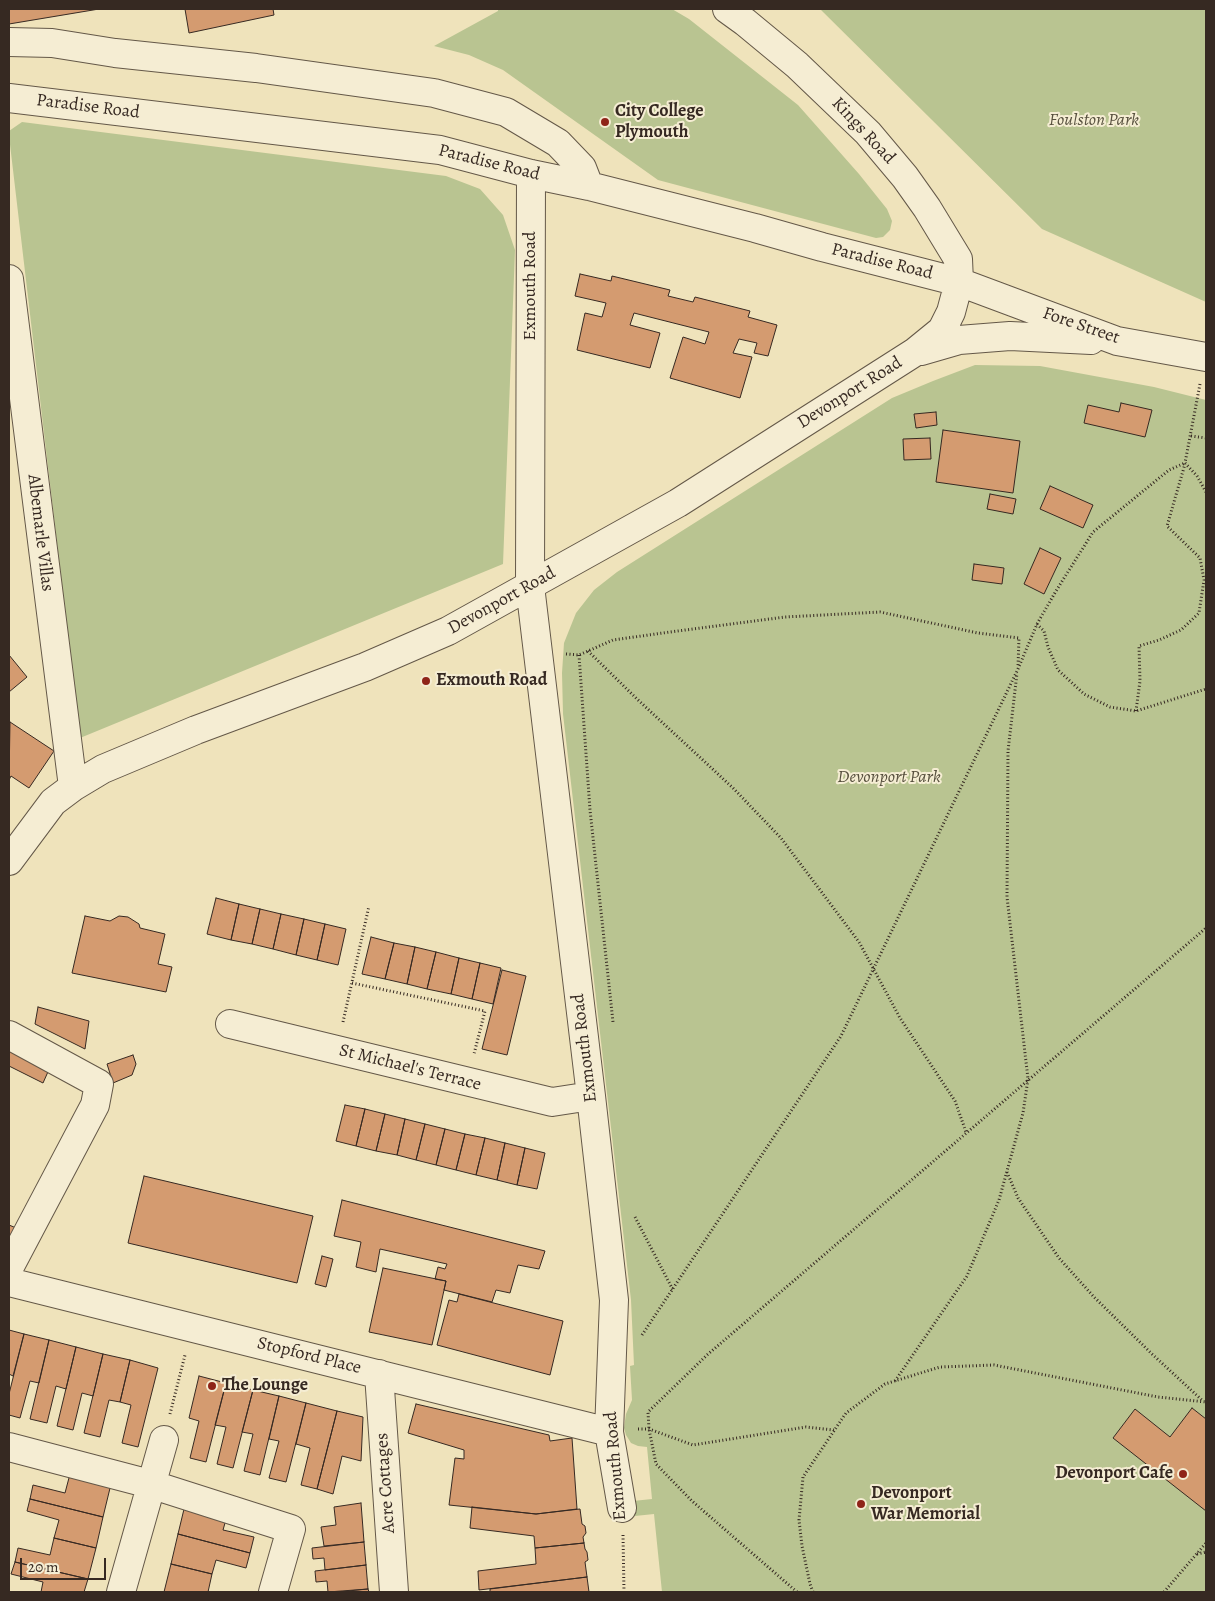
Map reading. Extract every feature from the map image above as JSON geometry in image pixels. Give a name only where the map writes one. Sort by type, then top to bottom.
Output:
[{"type":"street","name":"Kings Road","points":[[727,9],[807,73],[868,133],[895,164],[927,208],[958,259],[959,282]]},
{"type":"street","points":[[9,42],[52,43],[115,53],[256,68],[434,93],[506,112],[558,143],[582,168],[589,186]]},
{"type":"street","name":"Paradise Road","points":[[9,98],[440,150],[755,228],[822,248],[959,282]]},
{"type":"street","name":"Exmouth Road","points":[[531,174],[530,586],[614,1300],[609,1432],[622,1508]]},
{"type":"street","name":"Albemarle Villas","points":[[9,279],[73,787]]},
{"type":"street","name":"Fore Street","points":[[959,282],[1117,341],[1205,356]]},
{"type":"street","name":"Devonport Road","points":[[9,862],[53,802],[103,768],[196,730],[365,667],[448,631],[678,503],[915,352],[942,330],[951,312],[959,282]]},
{"type":"street","points":[[915,352],[959,340],[1010,336],[1117,341]]},
{"type":"street","name":"St Michael's Terrace","points":[[230,1024],[552,1102],[591,1096]]},
{"type":"street","points":[[9,1035],[98,1084],[95,1105],[9,1268]]},
{"type":"street","name":"Stopford Place","points":[[9,1282],[609,1432]]},
{"type":"street","name":"Acre Cottages","points":[[379,1374],[394,1592]]},
{"type":"street","points":[[121,1592],[164,1440]]},
{"type":"street","points":[[10,1454],[150,1484],[291,1529],[273,1592]]},
{"type":"path","points":[[1136,711],[1140,681],[1138,646],[1159,640],[1181,630],[1199,613],[1204,580],[1200,558],[1167,526],[1186,463],[1205,356]]},
{"type":"path","points":[[1190,436],[1206,438]]},
{"type":"path","points":[[1186,463],[1197,476],[1206,492]]},
{"type":"path","points":[[640,1339],[841,1036],[1018,669],[1037,624],[1056,590],[1093,532],[1169,470],[1186,463]]},
{"type":"path","points":[[537,651],[579,655],[613,640],[786,617],[880,612],[978,634],[1018,638],[1018,669],[1008,751],[1006,897],[1028,1079],[1024,1113],[999,1200],[967,1276],[896,1381]]},
{"type":"path","points":[[1037,624],[1044,631],[1048,647],[1058,670],[1084,694],[1110,707],[1136,711],[1206,689]]},
{"type":"path","points":[[588,651],[734,788],[781,838],[859,942],[900,1018],[955,1101],[966,1132]]},
{"type":"path","points":[[579,655],[590,810],[614,1027]]},
{"type":"path","points":[[337,1050],[369,906]]},
{"type":"path","points":[[797,1592],[692,1501],[656,1464],[649,1429],[648,1412],[707,1355],[1206,928]]},
{"type":"path","points":[[352,983],[485,1011],[476,1046]]},
{"type":"path","points":[[1007,1171],[1018,1198],[1059,1258],[1113,1316],[1205,1402]]},
{"type":"path","points":[[630,1209],[673,1290]]},
{"type":"path","points":[[164,1440],[192,1327]]},
{"type":"path","points":[[813,1592],[802,1546],[799,1520],[803,1477],[846,1413],[885,1384],[940,1367],[994,1365],[1158,1397],[1205,1402]]},
{"type":"path","points":[[649,1429],[693,1445],[806,1427],[834,1430]]},
{"type":"path","name":"Exmouth Road","points":[[622,1508],[624,1592]]},
{"type":"path","points":[[1164,1592],[1206,1543]]},
{"type":"path","points":[[1196,1554],[1206,1552]]},
{"type":"green space","points":[[498,9],[672,9],[689,19],[798,105],[887,209],[892,221],[890,230],[883,237],[876,238],[658,180],[503,70],[469,55],[434,46],[498,11]]},
{"type":"green space","name":"Foulston Park","points":[[820,9],[1206,9],[1206,302],[1042,229]]},
{"type":"green space","points":[[22,122],[446,176],[480,189],[503,215],[515,250],[503,564],[80,738],[9,136],[9,131]]},
{"type":"green space","name":"Devonport Park","points":[[975,365],[1040,366],[1154,387],[1206,400],[1206,1592],[662,1592],[654,1514],[635,1516],[634,1514],[633,1501],[652,1499],[647,1447],[631,1443],[624,1428],[626,1414],[632,1400],[630,1366],[634,1365],[631,1300],[563,714],[562,673],[564,643],[576,613],[594,590],[617,572],[892,398]]},
{"type":"building","points":[[9,9],[99,9],[9,24]]},
{"type":"building","points":[[185,9],[273,9],[274,15],[189,33]]},
{"type":"building","points":[[580,274],[611,281],[612,276],[670,290],[668,296],[693,302],[695,297],[750,311],[748,317],[777,325],[768,356],[754,353],[757,343],[739,339],[733,353],[752,357],[740,398],[670,378],[683,337],[705,344],[709,332],[634,313],[630,325],[660,333],[650,368],[577,350],[585,313],[602,317],[606,303],[575,296]]},
{"type":"building","points":[[1121,403],[1152,410],[1145,437],[1084,423],[1088,405],[1119,412]]},
{"type":"building","points":[[936,412],[937,425],[916,428],[914,414]]},
{"type":"building","points":[[943,430],[1020,441],[1013,493],[936,482]]},
{"type":"building","points":[[930,438],[931,459],[904,460],[903,439]]},
{"type":"building","points":[[1050,486],[1093,505],[1083,528],[1040,509]]},
{"type":"building","points":[[990,494],[1016,499],[1013,514],[987,509]]},
{"type":"building","points":[[1040,548],[1061,558],[1044,594],[1024,584]]},
{"type":"building","points":[[974,564],[1004,568],[1002,584],[972,580]]},
{"type":"building","points":[[9,655],[27,677],[9,692]]},
{"type":"building","points":[[10,722],[54,751],[29,788],[11,776],[9,780]]},
{"type":"building","points":[[216,898],[239,904],[231,940],[207,934]]},
{"type":"building","points":[[239,904],[260,909],[252,944],[231,940]]},
{"type":"building","points":[[260,909],[281,914],[273,949],[252,944]]},
{"type":"building","points":[[281,914],[304,919],[296,955],[273,949]]},
{"type":"building","points":[[85,916],[110,921],[119,916],[128,917],[139,924],[140,928],[165,934],[158,964],[172,967],[166,992],[72,973]]},
{"type":"building","points":[[304,919],[325,924],[317,960],[296,955]]},
{"type":"building","points":[[325,924],[346,929],[338,965],[317,960]]},
{"type":"building","points":[[371,937],[394,943],[385,979],[362,974]]},
{"type":"building","points":[[394,943],[415,947],[407,984],[385,979]]},
{"type":"building","points":[[415,947],[436,952],[427,989],[407,984]]},
{"type":"building","points":[[436,952],[459,958],[451,994],[427,989]]},
{"type":"building","points":[[459,958],[480,963],[472,999],[451,994]]},
{"type":"building","points":[[480,963],[501,968],[493,1004],[472,999]]},
{"type":"building","points":[[502,970],[526,976],[507,1055],[482,1049]]},
{"type":"building","points":[[38,1007],[89,1021],[85,1049],[35,1024]]},
{"type":"building","points":[[9,1045],[51,1065],[43,1083],[9,1066]]},
{"type":"building","points":[[133,1055],[136,1064],[132,1075],[113,1083],[107,1064]]},
{"type":"building","points":[[345,1105],[365,1109],[356,1146],[336,1141]]},
{"type":"building","points":[[365,1109],[385,1114],[376,1151],[356,1146]]},
{"type":"building","points":[[385,1114],[405,1119],[397,1155],[376,1151]]},
{"type":"building","points":[[405,1119],[425,1124],[416,1160],[397,1155]]},
{"type":"building","points":[[425,1124],[445,1129],[436,1165],[416,1160]]},
{"type":"building","points":[[445,1129],[465,1134],[456,1170],[436,1165]]},
{"type":"building","points":[[465,1134],[485,1138],[476,1175],[456,1170]]},
{"type":"building","points":[[485,1138],[505,1143],[497,1180],[476,1175]]},
{"type":"building","points":[[505,1143],[525,1148],[517,1185],[497,1180]]},
{"type":"building","points":[[525,1148],[545,1153],[537,1189],[517,1185]]},
{"type":"building","points":[[144,1176],[313,1216],[297,1283],[128,1243]]},
{"type":"building","points":[[342,1200],[545,1251],[539,1269],[518,1265],[510,1293],[496,1290],[492,1302],[444,1290],[446,1281],[435,1279],[438,1267],[445,1269],[447,1264],[380,1249],[376,1272],[356,1267],[361,1242],[334,1236]]},
{"type":"building","points":[[9,1225],[21,1230],[9,1254]]},
{"type":"building","points":[[322,1256],[333,1259],[326,1287],[315,1284]]},
{"type":"building","points":[[383,1268],[446,1281],[432,1345],[369,1332]]},
{"type":"building","points":[[459,1294],[563,1321],[550,1375],[437,1345],[449,1300],[457,1302]]},
{"type":"building","points":[[9,1330],[24,1334],[13,1376],[9,1374]]},
{"type":"building","points":[[24,1334],[49,1340],[39,1383],[30,1381],[20,1418],[9,1415],[9,1394]]},
{"type":"building","points":[[49,1340],[76,1347],[66,1389],[56,1386],[47,1423],[30,1419]]},
{"type":"building","points":[[76,1347],[103,1354],[93,1396],[82,1393],[73,1430],[57,1426]]},
{"type":"building","points":[[103,1354],[130,1360],[120,1402],[109,1400],[100,1437],[84,1433]]},
{"type":"building","points":[[130,1360],[158,1368],[138,1447],[122,1443],[131,1405],[120,1402]]},
{"type":"building","points":[[199,1376],[226,1383],[206,1462],[190,1458],[199,1421],[189,1418]]},
{"type":"building","points":[[226,1383],[253,1390],[233,1468],[217,1464],[226,1427],[215,1425]]},
{"type":"building","points":[[253,1390],[279,1396],[260,1475],[244,1471],[253,1434],[242,1432]]},
{"type":"building","points":[[279,1396],[306,1403],[286,1482],[269,1478],[279,1441],[269,1439]]},
{"type":"building","points":[[306,1403],[337,1411],[317,1489],[301,1485],[310,1448],[296,1444]]},
{"type":"building","points":[[416,1404],[549,1435],[550,1441],[572,1438],[577,1509],[536,1514],[449,1505],[455,1458],[464,1459],[464,1450],[408,1433]]},
{"type":"building","name":"Devonport Cafe","points":[[1192,1408],[1206,1419],[1206,1511],[1113,1438],[1135,1409],[1170,1437]]},
{"type":"building","points":[[337,1411],[363,1417],[361,1461],[342,1456],[333,1494],[317,1489]]},
{"type":"building","points":[[70,1474],[111,1484],[103,1517],[30,1499],[33,1485],[65,1493]]},
{"type":"building","points":[[30,1499],[103,1517],[96,1548],[54,1538],[59,1520],[27,1511]]},
{"type":"building","points":[[361,1503],[364,1542],[324,1546],[321,1527],[336,1525],[334,1507]]},
{"type":"building","points":[[185,1505],[227,1516],[223,1530],[254,1537],[250,1553],[178,1534]]},
{"type":"building","points":[[472,1507],[536,1514],[580,1509],[582,1524],[585,1526],[586,1533],[583,1537],[584,1543],[535,1548],[534,1536],[470,1528]]},
{"type":"building","points":[[178,1534],[250,1553],[246,1568],[216,1560],[212,1574],[171,1564]]},
{"type":"building","points":[[54,1538],[96,1548],[88,1579],[15,1562],[18,1548],[50,1555]]},
{"type":"building","points":[[364,1542],[366,1565],[325,1570],[324,1558],[313,1559],[312,1548]]},
{"type":"building","points":[[584,1543],[588,1560],[585,1562],[587,1577],[479,1590],[478,1571],[536,1564],[535,1548]]},
{"type":"building","points":[[15,1562],[88,1579],[84,1592],[41,1592],[43,1582],[11,1574]]},
{"type":"building","points":[[171,1564],[212,1574],[208,1592],[164,1592]]},
{"type":"building","points":[[366,1565],[368,1589],[328,1592],[327,1581],[316,1582],[315,1571]]},
{"type":"building","points":[[587,1577],[589,1592],[490,1592],[490,1589]]},
{"type":"building","points":[[368,1589],[369,1592],[338,1592]]},
{"type":"place","name":"City College Plymouth","points":[[605,122]]},
{"type":"place","name":"Exmouth Road","points":[[426,681]]},
{"type":"place","name":"The Lounge","points":[[212,1386]]},
{"type":"place","name":"Devonport Cafe","points":[[1183,1474]]},
{"type":"place","name":"Devonport War Memorial","points":[[861,1504]]}]
